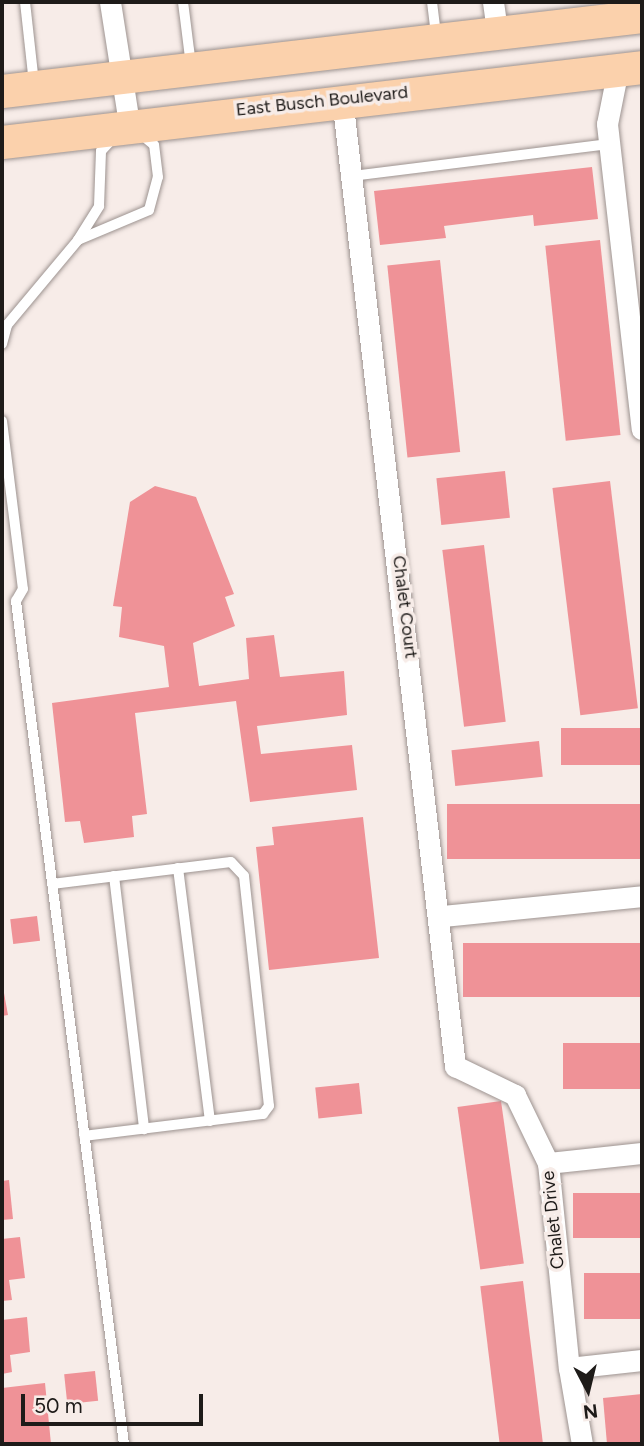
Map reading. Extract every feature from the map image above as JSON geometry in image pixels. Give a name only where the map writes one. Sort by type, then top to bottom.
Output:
[{"type":"main road","points":[[2,90],[436,39],[495,17],[642,16]]},
{"type":"main road","name":"East Busch Boulevard","points":[[2,142],[129,124],[630,68]]},
{"type":"street","points":[[110,2],[129,124]]},
{"type":"street","points":[[630,68],[610,144],[642,429]]},
{"type":"street","name":"Chalet Court","points":[[342,99],[443,916]]},
{"type":"street","points":[[443,916],[642,896]]},
{"type":"street","name":"Chalet Drive","points":[[443,916],[455,1066],[515,1096],[548,1163],[569,1368],[582,1444]]},
{"type":"street","points":[[548,1163],[642,1153]]},
{"type":"street","points":[[569,1368],[642,1360]]},
{"type":"lane","points":[[25,2],[34,87]]},
{"type":"lane","points":[[183,2],[191,68]]},
{"type":"lane","points":[[432,2],[436,39]]},
{"type":"lane","points":[[2,344],[7,325],[78,240],[102,198],[101,151],[129,124],[155,145],[158,197],[138,220],[78,240]]},
{"type":"lane","points":[[352,176],[610,144]]},
{"type":"lane","points":[[2,421],[23,589],[16,601],[124,1444]]},
{"type":"lane","points":[[52,884],[231,862],[244,876],[269,1106],[263,1114],[84,1136]]},
{"type":"lane","points":[[178,868],[210,1121]]},
{"type":"lane","points":[[114,876],[144,1129]]},
{"type":"building","points":[[592,167],[598,219],[534,226],[533,215],[444,226],[446,238],[380,245],[374,191]]},
{"type":"building","points":[[600,240],[620,435],[566,441],[545,246]]},
{"type":"building","points":[[440,260],[460,452],[407,457],[387,266]]},
{"type":"building","points":[[505,471],[510,518],[441,525],[436,478]]},
{"type":"building","points":[[610,481],[638,708],[580,715],[552,488]]},
{"type":"building","points":[[155,486],[196,497],[234,594],[225,597],[235,626],[193,643],[199,686],[249,679],[246,638],[274,635],[280,677],[344,671],[347,715],[257,726],[261,754],[352,745],[357,790],[250,802],[236,701],[135,713],[147,814],[132,816],[134,837],[84,843],[80,821],[65,822],[52,703],[169,687],[164,646],[119,637],[122,607],[113,606],[130,502]]},
{"type":"building","points":[[484,545],[506,722],[464,727],[442,550]]},
{"type":"building","points":[[561,728],[642,728],[642,765],[561,765]]},
{"type":"building","points":[[539,741],[543,777],[455,786],[451,750]]},
{"type":"building","points":[[447,804],[642,804],[642,859],[447,859]]},
{"type":"building","points":[[363,817],[379,958],[269,970],[256,847],[274,845],[272,827]]},
{"type":"building","points":[[37,916],[40,941],[13,944],[10,919]]},
{"type":"building","points":[[463,943],[642,943],[642,997],[463,997]]},
{"type":"building","points":[[2,982],[8,1015],[2,1016]]},
{"type":"building","points":[[563,1043],[642,1043],[642,1089],[563,1089]]},
{"type":"building","points":[[359,1083],[362,1114],[318,1118],[315,1088]]},
{"type":"building","points":[[501,1101],[524,1263],[480,1270],[457,1107]]},
{"type":"building","points":[[9,1180],[13,1219],[2,1220],[2,1181]]},
{"type":"building","points":[[573,1193],[642,1193],[642,1238],[573,1238]]},
{"type":"building","points":[[20,1237],[25,1278],[9,1280],[12,1300],[2,1301],[2,1239]]},
{"type":"building","points":[[584,1273],[642,1273],[642,1319],[584,1319]]},
{"type":"building","points":[[523,1281],[543,1444],[500,1444],[480,1286]]},
{"type":"building","points":[[27,1317],[30,1352],[10,1355],[12,1372],[2,1374],[2,1320]]},
{"type":"building","points":[[95,1371],[98,1401],[67,1404],[64,1374]]},
{"type":"building","points":[[45,1383],[51,1444],[2,1444],[2,1388]]},
{"type":"building","points":[[642,1394],[642,1443],[607,1444],[603,1398]]}]
